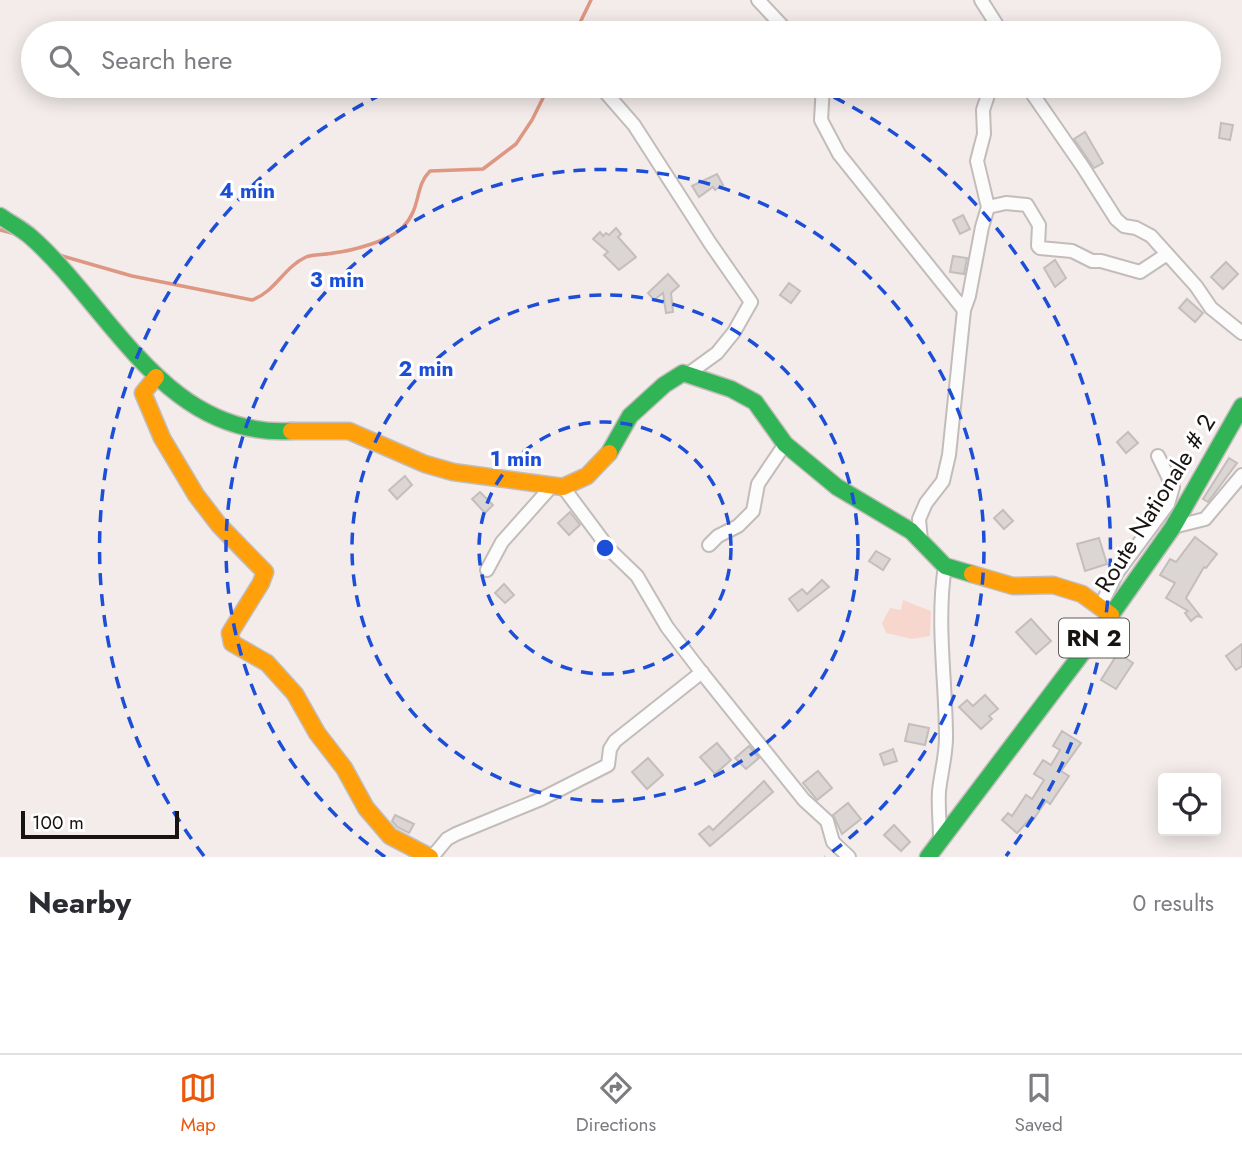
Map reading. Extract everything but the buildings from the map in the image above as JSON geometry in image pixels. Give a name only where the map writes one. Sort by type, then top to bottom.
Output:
[{"type":"street","points":[[758,0],[778,21]]},
{"type":"street","points":[[981,0],[994,21]]},
{"type":"street","points":[[610,98],[634,125],[751,302],[734,332],[717,353],[688,374]]},
{"type":"street","points":[[822,98],[821,120],[839,154],[964,310]]},
{"type":"street","points":[[921,541],[919,519],[926,503],[943,481],[949,455],[964,310],[970,296],[988,207],[977,161],[984,134],[986,98]]},
{"type":"street","points":[[1035,98],[1116,219],[1124,226],[1136,228],[1151,236],[1212,308],[1242,333]]},
{"type":"street","points":[[988,207],[1006,203],[1027,205],[1039,225],[1038,246],[1045,249],[1072,251],[1081,258],[1140,272],[1167,254]]},
{"type":"street","points":[[0,216],[30,236],[156,377],[180,398],[208,413],[248,428],[273,432],[349,432],[425,464],[453,472],[557,487],[610,550],[637,576],[667,627],[804,800],[827,821],[834,842],[849,857]]},
{"type":"street","points":[[487,570],[502,542],[557,487],[587,476],[610,452],[630,416],[655,393],[683,373],[731,389],[755,402],[785,444],[837,487],[911,531],[945,566],[1013,586],[1053,585],[1082,594],[1106,611],[1117,573],[1168,504],[1173,487],[1158,456]]},
{"type":"street","points":[[156,377],[143,393],[149,411],[176,461],[205,509],[265,572],[230,633],[232,643],[267,663],[295,694],[317,733],[344,768],[366,808],[390,836],[431,857],[447,839],[456,834],[541,799],[608,765],[610,749],[615,741],[702,672]]},
{"type":"street","name":"Route Nationale # 2","points":[[928,857],[1106,611],[1173,527],[1242,407]]},
{"type":"street","points":[[709,545],[718,536],[738,526],[753,511],[758,484],[785,444]]},
{"type":"street","points":[[1173,527],[1205,519],[1242,475]]},
{"type":"street","points":[[940,843],[939,794],[946,741],[944,654],[940,624],[945,566]]},
{"type":"shaded area","points":[[903,600],[931,611],[930,636],[912,639],[886,633],[882,623],[890,608],[901,610]]},
{"type":"waterway","points":[[581,21],[591,0]]},
{"type":"waterway","points":[[59,255],[132,276],[252,300],[267,291],[298,261],[306,257],[360,248],[397,232],[409,220],[422,184],[430,171],[483,169],[516,144],[543,98]]},
{"type":"waterway","points":[[0,230],[12,233]]},
{"type":"traffic: fast","points":[[0,216],[31,237],[60,266],[144,363],[174,391],[208,414],[247,428],[291,431]]},
{"type":"traffic: fast","points":[[609,453],[630,416],[664,385],[683,373],[731,389],[755,402],[785,444],[837,487],[911,531],[945,566],[972,574]]},
{"type":"traffic: fast","points":[[928,857],[1111,615],[1173,527],[1242,406]]},
{"type":"traffic: slow","points":[[156,377],[143,393],[162,438],[196,495],[219,525],[265,572],[230,633],[232,643],[267,663],[295,694],[317,733],[344,768],[366,808],[390,836],[430,857]]},
{"type":"traffic: slow","points":[[291,431],[349,431],[425,464],[453,472],[563,487],[587,476],[609,453]]},
{"type":"traffic: slow","points":[[972,574],[1013,586],[1053,585],[1082,594],[1111,615]]}]
